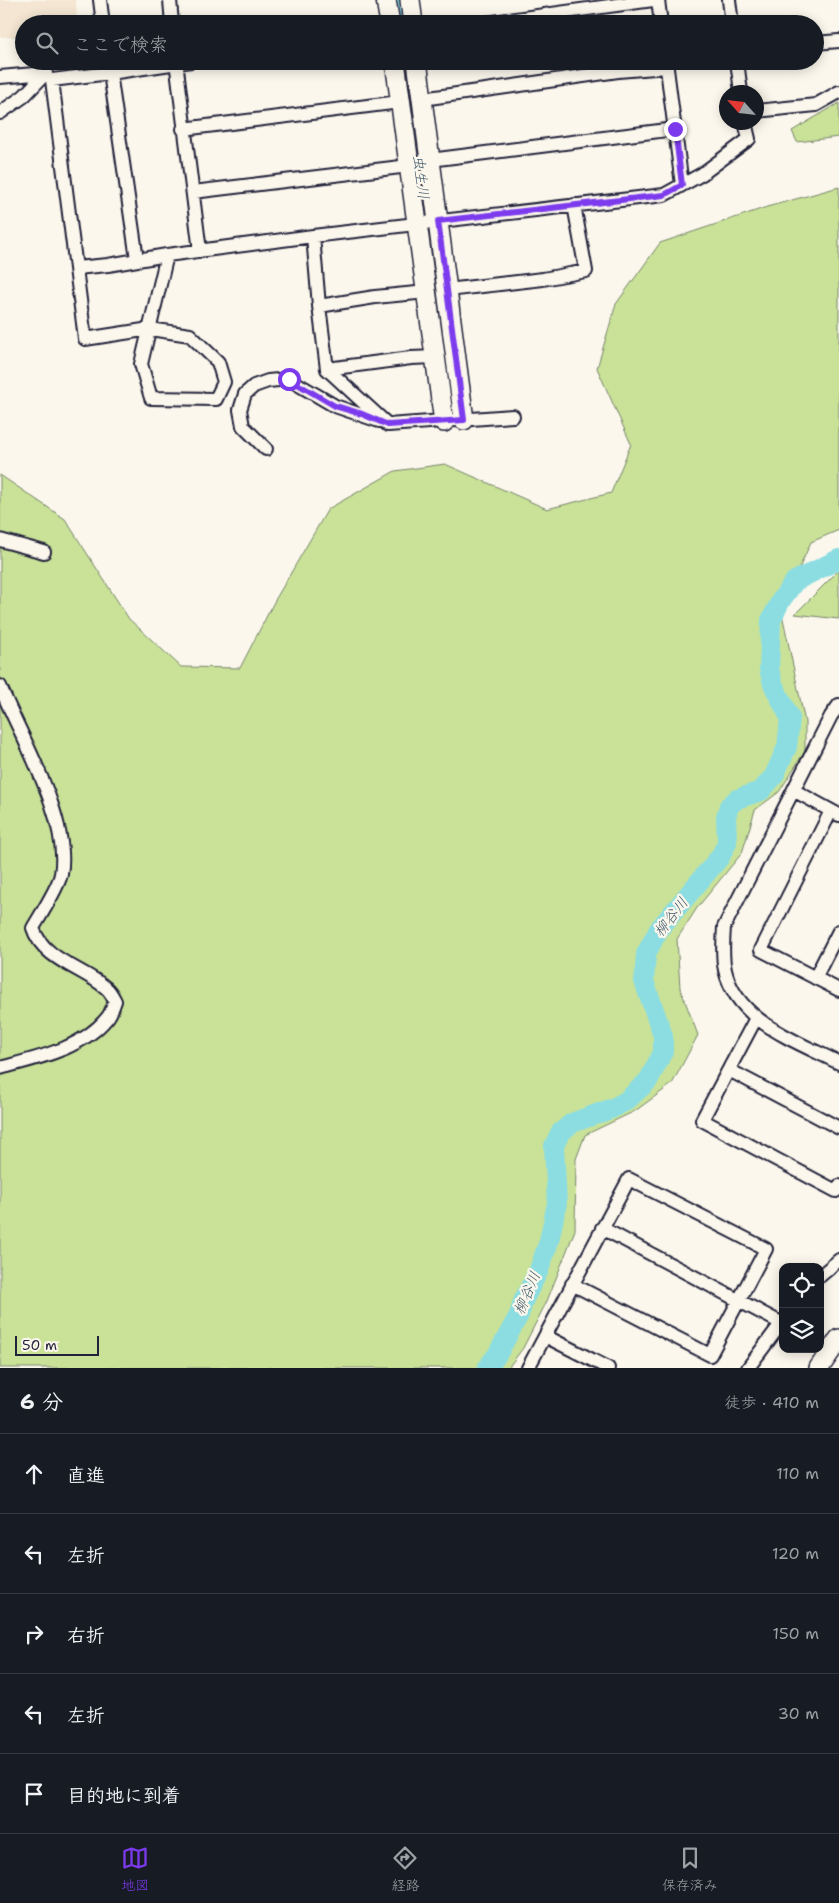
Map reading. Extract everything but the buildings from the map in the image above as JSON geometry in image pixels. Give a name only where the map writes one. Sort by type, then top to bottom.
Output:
[{"type":"street","points":[[100,0],[102,15]]},
{"type":"street","points":[[170,0],[171,15]]},
{"type":"street","points":[[386,0],[388,15]]},
{"type":"street","points":[[410,0],[412,15]]},
{"type":"street","points":[[544,15],[653,0]]},
{"type":"street","points":[[658,0],[660,15]]},
{"type":"street","points":[[729,0],[731,15]]},
{"type":"street","points":[[824,42],[839,40]]},
{"type":"street","points":[[97,70],[52,80],[85,338],[150,329],[190,335],[218,362],[224,382],[216,399],[151,398],[141,364],[150,329],[167,255]]},
{"type":"street","points":[[110,70],[137,259]]},
{"type":"street","points":[[177,70],[200,250]]},
{"type":"street","points":[[396,70],[444,422]]},
{"type":"street","points":[[418,70],[464,420]]},
{"type":"street","points":[[422,99],[630,70]]},
{"type":"street","points":[[667,70],[682,185]]},
{"type":"street","points":[[738,70],[739,85]]},
{"type":"street","points":[[0,77],[46,73],[24,96],[0,113]]},
{"type":"street","points":[[764,110],[816,106],[839,92]]},
{"type":"street","points":[[183,129],[400,102]]},
{"type":"street","points":[[430,160],[675,129]]},
{"type":"street","points":[[76,268],[108,265],[200,250],[664,195],[702,174],[749,139],[747,130]]},
{"type":"street","points":[[194,192],[409,166]]},
{"type":"street","points":[[447,290],[543,279],[586,270],[574,205]]},
{"type":"street","points":[[313,236],[327,369],[388,425]]},
{"type":"street","points":[[319,306],[375,297],[427,292]]},
{"type":"street","points":[[327,369],[436,356]]},
{"type":"street","points":[[266,449],[243,426],[240,410],[245,394],[254,386],[289,379],[335,406],[362,414],[388,425],[512,416]]},
{"type":"street","points":[[0,540],[44,552]]},
{"type":"street","points":[[0,686],[26,741],[50,800],[59,833],[63,858],[61,876],[33,928],[36,937],[50,952],[108,989],[115,1001],[108,1017],[92,1032],[61,1050],[0,1068]]},
{"type":"street","points":[[839,705],[831,716],[795,791],[724,928],[723,946],[725,970],[742,1005],[756,1018],[772,1028],[839,1062]]},
{"type":"street","points":[[795,791],[835,813],[761,950],[839,990]]},
{"type":"street","points":[[815,978],[839,931]]},
{"type":"street","points":[[756,1018],[702,1120],[836,1191],[839,1186]]},
{"type":"street","points":[[729,1070],[839,1128]]},
{"type":"street","points":[[528,1368],[572,1284],[629,1179],[766,1249],[710,1356],[572,1284]]},
{"type":"street","points":[[602,1228],[779,1320]]},
{"type":"street","points":[[824,1273],[839,1260]]},
{"type":"street","points":[[748,1368],[779,1326]]},
{"type":"street","points":[[545,1336],[608,1368]]},
{"type":"street","points":[[819,1368],[839,1340]]},
{"type":"shaded area","points":[[0,0],[76,0],[77,15],[15,15],[15,37],[0,37]]},
{"type":"green space","points":[[839,103],[839,137],[797,142],[792,131]]},
{"type":"green space","points":[[839,187],[839,530],[811,542],[781,609],[805,722],[805,751],[779,792],[755,810],[742,853],[697,908],[677,939],[680,988],[698,1035],[672,1084],[635,1111],[585,1135],[576,1159],[575,1230],[547,1301],[523,1348],[508,1368],[0,1368],[0,475],[65,519],[129,619],[181,667],[240,668],[274,602],[328,509],[395,471],[445,464],[547,509],[611,493],[631,444],[597,368],[616,304],[660,243],[767,207]]},
{"type":"green space","points":[[839,570],[839,619],[795,614]]},
{"type":"waterway","name":"虫生川","points":[[398,0],[400,15]]},
{"type":"waterway","name":"虫生川","points":[[407,70],[429,243]]},
{"type":"waterway","name":"柳谷川","points":[[487,1368],[497,1355],[519,1315],[524,1299],[539,1270],[549,1241],[557,1203],[554,1146],[560,1133],[572,1123],[613,1108],[626,1101],[648,1081],[663,1052],[663,1036],[644,981],[646,954],[659,929],[720,857],[727,843],[726,817],[729,806],[737,799],[761,791],[774,776],[787,747],[790,718],[773,684],[769,669],[771,620],[781,600],[795,581],[839,559]]},
{"type":"route","points":[[289,379],[335,406],[362,414],[388,425],[464,420],[438,221],[664,195],[682,185],[675,129]]}]
